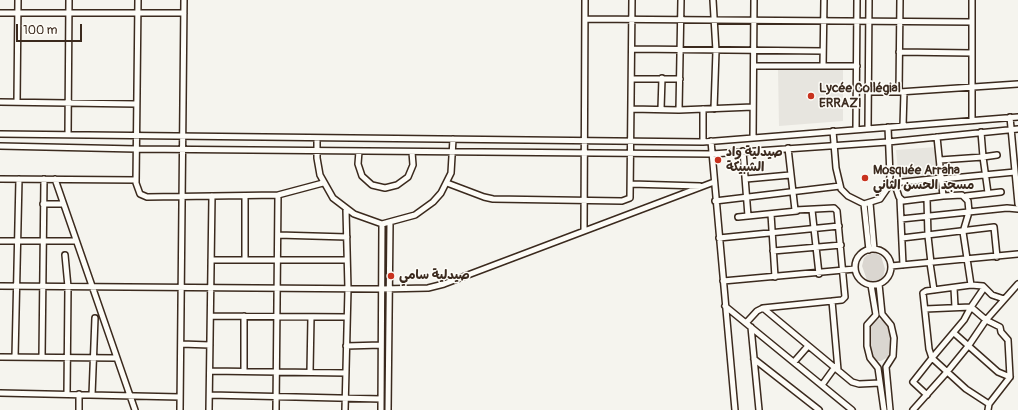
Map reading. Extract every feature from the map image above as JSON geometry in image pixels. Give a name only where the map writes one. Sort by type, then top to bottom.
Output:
[{"type":"street","points":[[17,102],[18,0]]},
{"type":"street","points":[[68,135],[67,103],[69,0]]},
{"type":"street","points":[[138,0],[136,104],[136,180],[138,191],[144,196],[245,197],[278,195],[323,183]]},
{"type":"street","points":[[180,410],[184,0]]},
{"type":"street","points":[[584,230],[585,0]]},
{"type":"street","points":[[447,183],[493,199],[626,200],[631,195],[632,0]]},
{"type":"street","points":[[679,110],[681,0]]},
{"type":"street","points":[[713,0],[716,51],[714,109]]},
{"type":"street","points":[[753,138],[754,0]]},
{"type":"street","points":[[823,66],[824,0]]},
{"type":"street","points":[[856,129],[857,0]]},
{"type":"street","points":[[868,128],[869,0]]},
{"type":"street","points":[[900,0],[899,52],[903,126]]},
{"type":"street","points":[[972,0],[972,120]]},
{"type":"street","points":[[0,13],[184,13]]},
{"type":"street","points":[[585,19],[632,18],[681,20],[972,22]]},
{"type":"street","points":[[632,50],[823,51]]},
{"type":"street","points":[[899,52],[972,53]]},
{"type":"street","points":[[754,66],[857,66]]},
{"type":"street","points":[[662,78],[662,109]]},
{"type":"street","points":[[632,79],[680,79]]},
{"type":"street","points":[[868,92],[901,92],[1018,84]]},
{"type":"street","points":[[0,102],[136,104]]},
{"type":"street","points":[[631,109],[679,110],[753,107]]},
{"type":"street","points":[[703,109],[703,142]]},
{"type":"street","points":[[0,134],[703,142],[1018,117]]},
{"type":"street","points":[[1010,118],[1018,204]]},
{"type":"street","points":[[888,127],[892,182],[900,199],[903,265]]},
{"type":"street","points":[[0,146],[136,149],[317,149],[412,152],[712,154],[834,144],[888,142],[1018,129]]},
{"type":"street","points":[[833,131],[840,186],[848,196],[864,204],[870,203],[884,194],[892,182]]},
{"type":"street","points":[[981,132],[988,193]]},
{"type":"street","points":[[937,137],[943,196]]},
{"type":"street","points":[[317,138],[318,166],[323,183],[333,198],[346,210],[362,218],[382,224],[415,215],[434,202],[447,183],[453,163],[453,139]]},
{"type":"street","points":[[711,141],[715,200],[735,410]]},
{"type":"street","points":[[788,148],[792,193],[794,208],[796,211]]},
{"type":"street","points":[[359,151],[358,164],[362,176],[372,185],[385,188],[398,186],[408,177],[413,165],[412,152]]},
{"type":"street","points":[[743,151],[748,216]]},
{"type":"street","points":[[940,160],[997,155]]},
{"type":"street","points":[[892,182],[1015,172]]},
{"type":"street","points":[[746,179],[790,175]]},
{"type":"street","points":[[0,178],[136,180]]},
{"type":"street","points":[[15,357],[19,179]]},
{"type":"street","points":[[42,357],[44,179]]},
{"type":"street","points":[[55,179],[91,287],[135,410]]},
{"type":"street","points":[[0,286],[389,289],[435,286],[714,182]]},
{"type":"street","points":[[631,184],[703,186]]},
{"type":"street","points":[[715,200],[792,193],[840,186]]},
{"type":"street","points":[[900,199],[908,201],[943,196],[966,196],[1001,192]]},
{"type":"street","points":[[276,410],[278,195]]},
{"type":"street","points":[[209,410],[212,196]]},
{"type":"street","points":[[966,196],[969,212],[963,232],[966,260],[971,285]]},
{"type":"street","points":[[245,197],[245,259]]},
{"type":"street","points":[[927,199],[928,236],[934,290]]},
{"type":"street","points":[[870,203],[872,250]]},
{"type":"street","points":[[43,204],[63,204]]},
{"type":"street","points":[[864,204],[872,250]]},
{"type":"street","points":[[901,219],[1007,208],[1018,210]]},
{"type":"street","points":[[738,217],[796,211],[836,209],[843,271],[845,298],[832,301],[763,308],[756,311],[746,323]]},
{"type":"street","points":[[345,410],[348,289],[346,210]]},
{"type":"street","points":[[812,210],[819,274]]},
{"type":"street","points":[[771,214],[771,233],[775,277]]},
{"type":"street","points":[[388,410],[390,223]]},
{"type":"street","points":[[381,410],[382,224]]},
{"type":"street","points":[[719,238],[839,226]]},
{"type":"street","points":[[902,238],[963,232],[994,227],[997,257]]},
{"type":"street","points":[[278,235],[347,237]]},
{"type":"street","points":[[0,241],[76,241]]},
{"type":"street","points":[[773,251],[840,245]]},
{"type":"street","points":[[872,250],[879,250],[887,256],[891,266],[888,277],[879,284],[871,284],[861,280],[856,269],[857,259],[864,252],[872,250]]},
{"type":"street","points":[[891,266],[1018,254]]},
{"type":"street","points":[[65,255],[68,287],[67,394]]},
{"type":"street","points":[[212,260],[347,260]]},
{"type":"street","points":[[723,281],[819,274],[856,269]]},
{"type":"street","points":[[871,284],[879,315],[891,325],[894,344],[892,359],[886,367],[890,410]]},
{"type":"street","points":[[879,284],[879,315]]},
{"type":"street","points":[[913,410],[947,372],[969,345],[986,320],[1018,284]]},
{"type":"street","points":[[925,309],[971,307],[986,320],[1000,327],[1001,332],[1008,340],[1010,377],[989,407],[966,389],[932,358],[929,349],[925,309],[924,292],[971,285],[983,286],[992,295],[1004,299]]},
{"type":"street","points":[[954,288],[955,307]]},
{"type":"street","points":[[927,395],[913,382],[964,320],[984,288]]},
{"type":"street","points":[[822,385],[836,369],[832,301]]},
{"type":"street","points":[[725,306],[852,410]]},
{"type":"street","points":[[763,308],[836,369],[856,383],[880,384]]},
{"type":"street","points":[[879,315],[867,325],[866,340],[870,358],[878,368],[884,410]]},
{"type":"street","points":[[211,316],[347,317]]},
{"type":"street","points":[[244,316],[244,371]]},
{"type":"street","points":[[310,372],[311,317]]},
{"type":"street","points":[[92,395],[92,358],[95,318]]},
{"type":"street","points":[[751,327],[759,410]]},
{"type":"street","points":[[954,333],[998,372],[1010,377]]},
{"type":"street","points":[[181,344],[210,345]]},
{"type":"street","points":[[346,346],[381,345]]},
{"type":"street","points":[[794,362],[808,346]]},
{"type":"street","points":[[0,357],[116,358]]},
{"type":"street","points":[[754,359],[818,410]]},
{"type":"street","points":[[878,368],[886,367]]},
{"type":"street","points":[[210,371],[346,373]]},
{"type":"street","points":[[0,393],[180,397]]},
{"type":"street","points":[[79,394],[79,410]]},
{"type":"street","points":[[210,395],[381,399]]},
{"type":"shaded area","name":"Lycée Collégial ERRAZI","points":[[778,69],[843,70],[843,121],[779,126]]},
{"type":"shaded area","points":[[936,147],[938,178],[899,182],[896,150]]},
{"type":"shaded area","points":[[874,253],[881,256],[885,269],[883,277],[879,280],[872,281],[867,280],[862,266],[864,258],[867,255]]},
{"type":"shaded area","points":[[879,319],[887,322],[892,351],[890,356],[881,361],[877,361],[871,354],[868,331],[872,322]]},
{"type":"place","name":"Lycée Collégial ERRAZI","points":[[811,96]]},
{"type":"place","name":"صيدلية واد الشبيكة","points":[[718,160]]},
{"type":"place","name":"Mosquée Arraha مسجد الحسن الثاني","points":[[865,178]]},
{"type":"place","name":"صيدلية سامي","points":[[391,276]]}]
